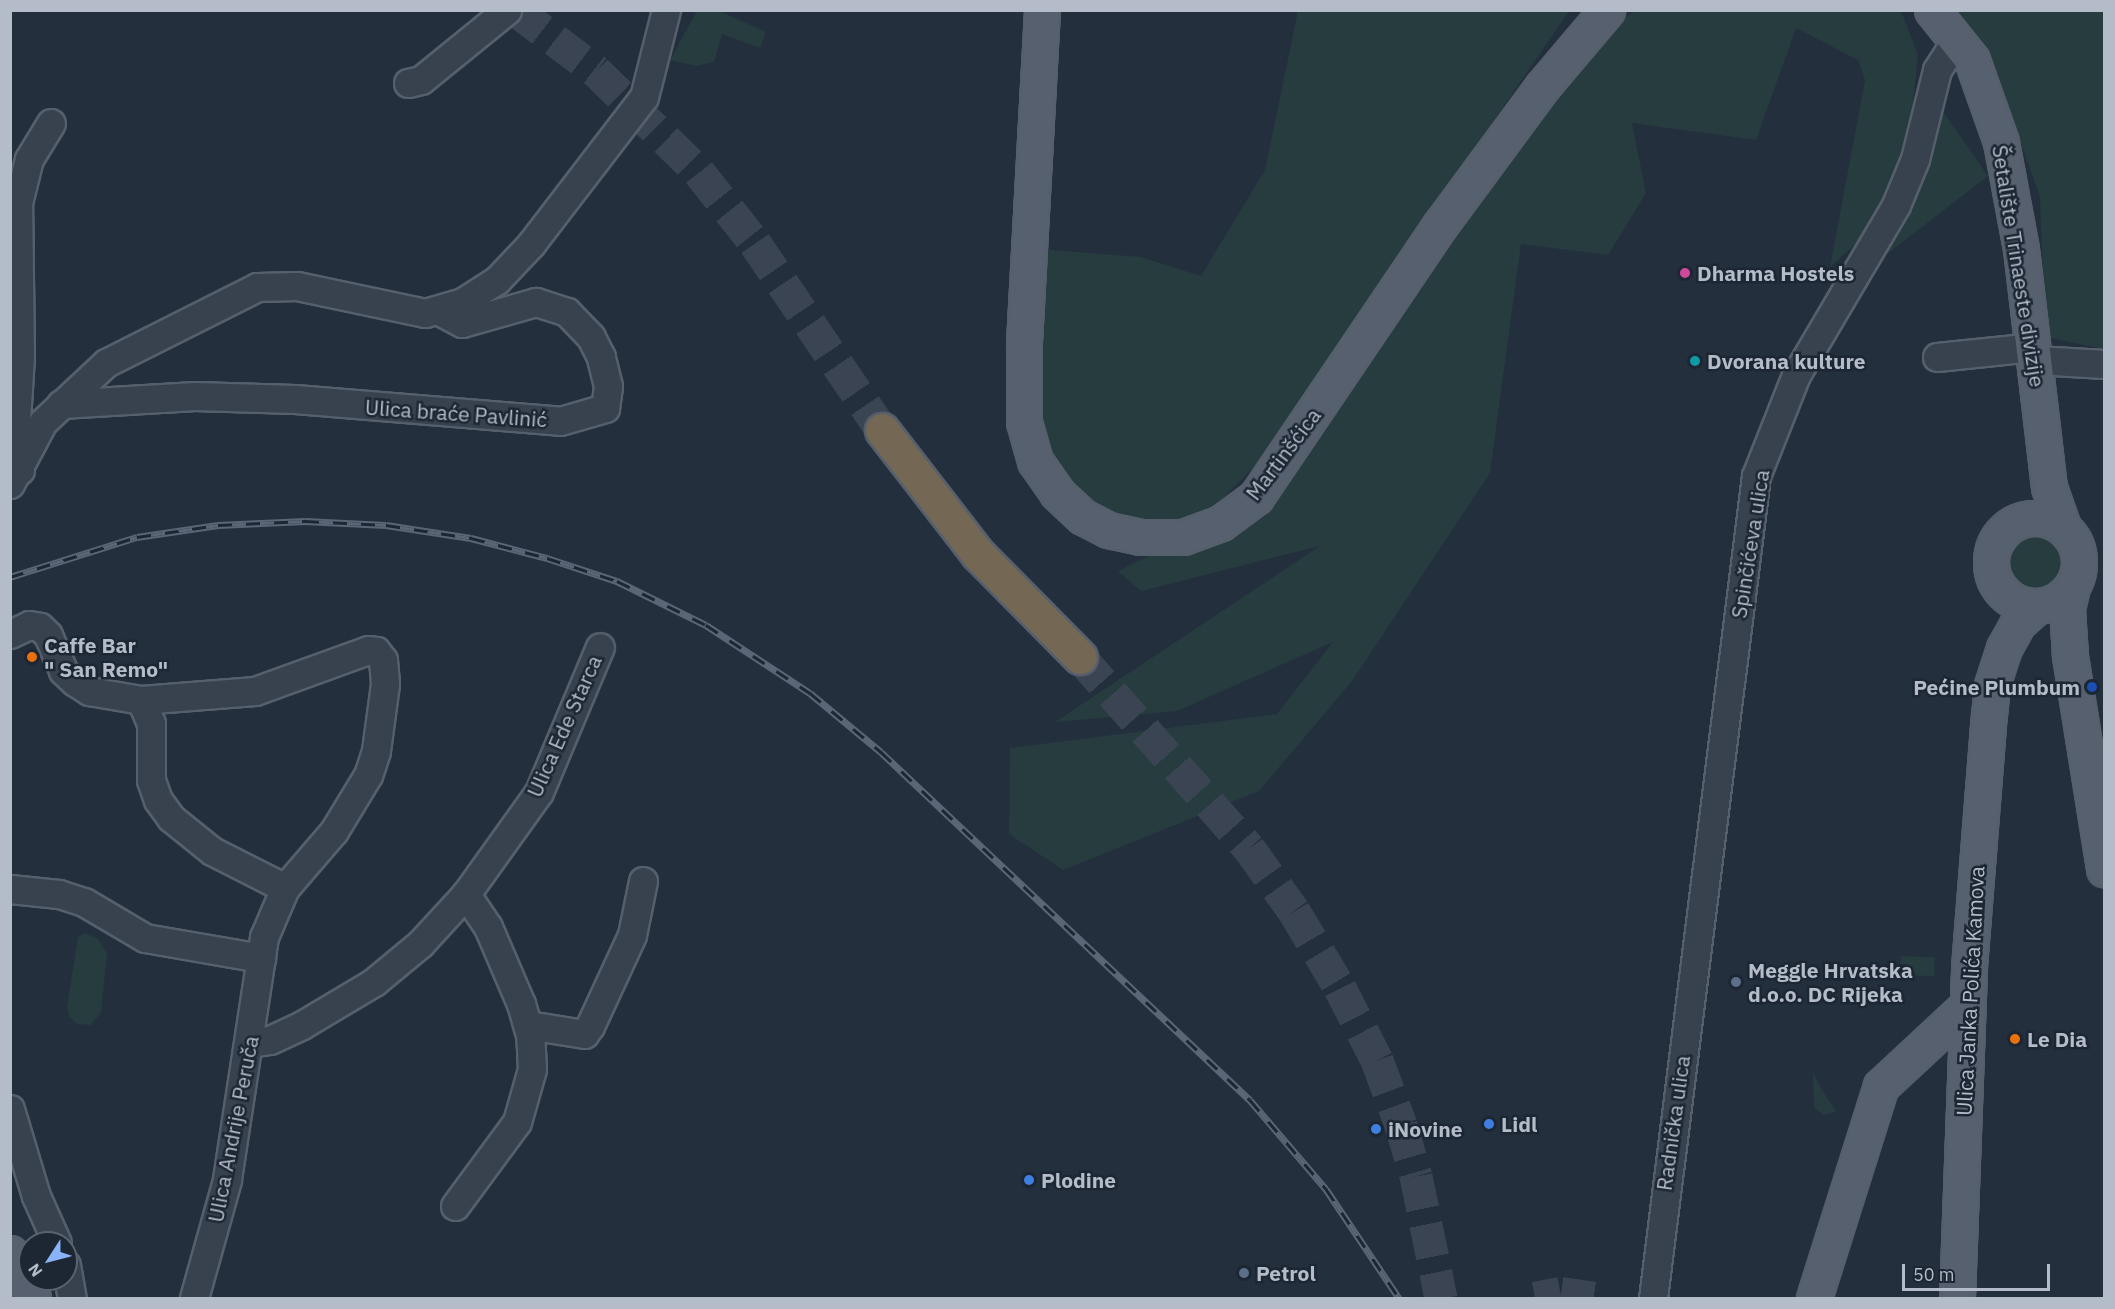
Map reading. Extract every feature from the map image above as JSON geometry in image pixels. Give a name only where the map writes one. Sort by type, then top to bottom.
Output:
[{"type":"highway","points":[[882,430],[978,554],[1080,657]]},
{"type":"main road","name":"Martinšćica","points":[[1042,10],[1024,344],[1026,432],[1035,461],[1057,493],[1083,517],[1108,530],[1140,537],[1183,537],[1221,523],[1256,497],[1441,224],[1542,87],[1607,10]]},
{"type":"main road","points":[[1932,10],[1962,44]]},
{"type":"main road","name":"Šetalište Trinaeste divizije","points":[[1962,44],[1980,76],[2001,142],[2035,353],[2049,487],[2063,527]]},
{"type":"main road","name":"Šetalište Trinaeste divizije","points":[[2014,522],[2030,488],[2043,425]]},
{"type":"main road","points":[[2072,588],[2051,604],[2037,606],[2011,599],[1994,577],[1992,552],[2000,535],[2014,522],[2040,517],[2063,527],[2079,551],[2079,570],[2067,609],[2070,656],[2104,869]]},
{"type":"main road","name":"Ulica Janka Polića Kamova","points":[[1957,1299],[1967,1006],[1992,685],[1994,577]]},
{"type":"main road","name":"Ulica Janka Polića Kamova","points":[[1992,685],[2012,632],[2037,606]]},
{"type":"main road","points":[[1814,1299],[1876,1096],[1887,1077],[1938,1037],[1967,1006]]},
{"type":"main road","points":[[1905,1061],[1937,1056],[1950,1058],[1965,1068]]},
{"type":"main road","points":[[10,1253],[33,1299]]},
{"type":"street","points":[[408,84],[421,80],[507,10]]},
{"type":"street","points":[[441,312],[497,280],[531,244],[630,118],[652,77],[666,10]]},
{"type":"street","name":"Spinčićeva ulica","points":[[1696,948],[1756,476],[1796,375],[1896,205],[1915,159],[1938,70],[1948,53],[1962,44]]},
{"type":"street","name":"Ulica braće Pavlinić","points":[[15,478],[14,454],[20,357],[18,203],[29,159],[51,123]]},
{"type":"street","name":"Ulica braće Pavlinić","points":[[15,478],[43,422],[61,404],[106,363],[257,287],[297,286],[406,311],[441,312],[462,322],[536,302],[567,312],[591,337],[601,357],[608,386],[606,408],[560,421],[206,396],[61,404]]},
{"type":"street","points":[[1937,357],[2035,353],[2104,364]]},
{"type":"street","name":"Ulica Andrije Peruča","points":[[10,634],[28,625],[40,627],[48,635],[63,671],[75,682],[89,690],[141,700],[255,692],[368,650],[376,651],[383,660],[385,684],[376,751],[368,775],[334,831],[285,888],[264,937],[250,1043],[227,1180],[194,1299]]},
{"type":"street","name":"Ulica Ede Starca","points":[[250,1043],[270,1040],[302,1025],[374,982],[420,944],[466,894],[539,792],[600,646]]},
{"type":"street","points":[[141,700],[150,723],[151,780],[158,800],[171,818],[212,851],[285,888]]},
{"type":"street","points":[[528,1025],[584,1034],[590,1026],[632,935],[644,881]]},
{"type":"street","points":[[10,889],[59,894],[84,902],[145,938],[261,958]]},
{"type":"street","points":[[455,1206],[517,1122],[532,1069],[528,1025],[488,927],[466,894]]},
{"type":"street","name":"Radnička ulica","points":[[1653,1299],[1696,948]]},
{"type":"street","points":[[10,1109],[36,1196],[52,1231]]},
{"type":"green space","points":[[697,11],[719,11],[766,32],[760,48],[722,34],[714,62],[696,66],[670,60]]},
{"type":"green space","points":[[1298,11],[1569,11],[1261,460],[1213,508],[1191,522],[1121,520],[1082,501],[1037,446],[1038,249],[1141,257],[1201,276],[1265,170]]},
{"type":"green space","points":[[1636,11],[1901,11],[1918,55],[1909,141],[1877,225],[1830,267],[1865,80],[1858,60],[1796,28],[1756,140],[1632,123],[1646,193],[1608,255],[1521,244],[1490,473],[1352,681],[1259,791],[1063,870],[1009,834],[1010,748],[1277,714],[1333,642],[1177,711],[1055,722],[1320,546],[1141,591],[1118,571],[1274,496],[1409,292],[1606,27]]},
{"type":"green space","points":[[1958,11],[2104,11],[2104,349],[2045,337],[2040,197],[1990,56]]},
{"type":"green space","points":[[1940,107],[1988,176],[1869,268]]},
{"type":"green space","points":[[2035,524],[2049,527],[2062,535],[2070,548],[2073,562],[2070,576],[2062,589],[2049,597],[2035,600],[2021,597],[2008,589],[2000,576],[1997,562],[2000,548],[2008,535],[2021,527]]},
{"type":"green space","points":[[85,933],[98,939],[107,953],[101,1012],[91,1025],[77,1024],[69,1016],[67,1007],[78,937]]},
{"type":"green space","points":[[1901,956],[1935,957],[1934,976],[1900,975]]},
{"type":"green space","points":[[1813,1073],[1836,1111],[1824,1115],[1814,1108]]},
{"type":"tunnel","points":[[516,10],[596,71],[699,172],[755,243],[882,430]]},
{"type":"tunnel","points":[[1080,657],[1249,848],[1294,911],[1340,988],[1377,1060],[1401,1125],[1416,1176],[1441,1298]]},
{"type":"tunnel","points":[[1535,1298],[1561,1293],[1597,1298]]},
{"type":"railway","points":[[10,577],[137,537],[218,525],[305,521],[386,525],[471,538],[547,558],[617,581],[706,625],[810,693],[881,752],[1250,1100],[1326,1189],[1399,1298]]},
{"type":"place","name":"Dharma Hostels","points":[[1685,273]]},
{"type":"place","name":"Dvorana kulture","points":[[1695,361]]},
{"type":"place","name":"Caffe Bar \" San Remo\"","points":[[32,657]]},
{"type":"place","name":"Pećine Plumbum","points":[[2092,687]]},
{"type":"place","name":"Meggle Hrvatska d.o.o. DC Rijeka","points":[[1736,982]]},
{"type":"place","name":"Le Dia","points":[[2015,1039]]},
{"type":"place","name":"Lidl","points":[[1489,1124]]},
{"type":"place","name":"iNovine","points":[[1376,1129]]},
{"type":"place","name":"Plodine","points":[[1029,1180]]},
{"type":"place","name":"Petrol","points":[[1244,1273]]}]
